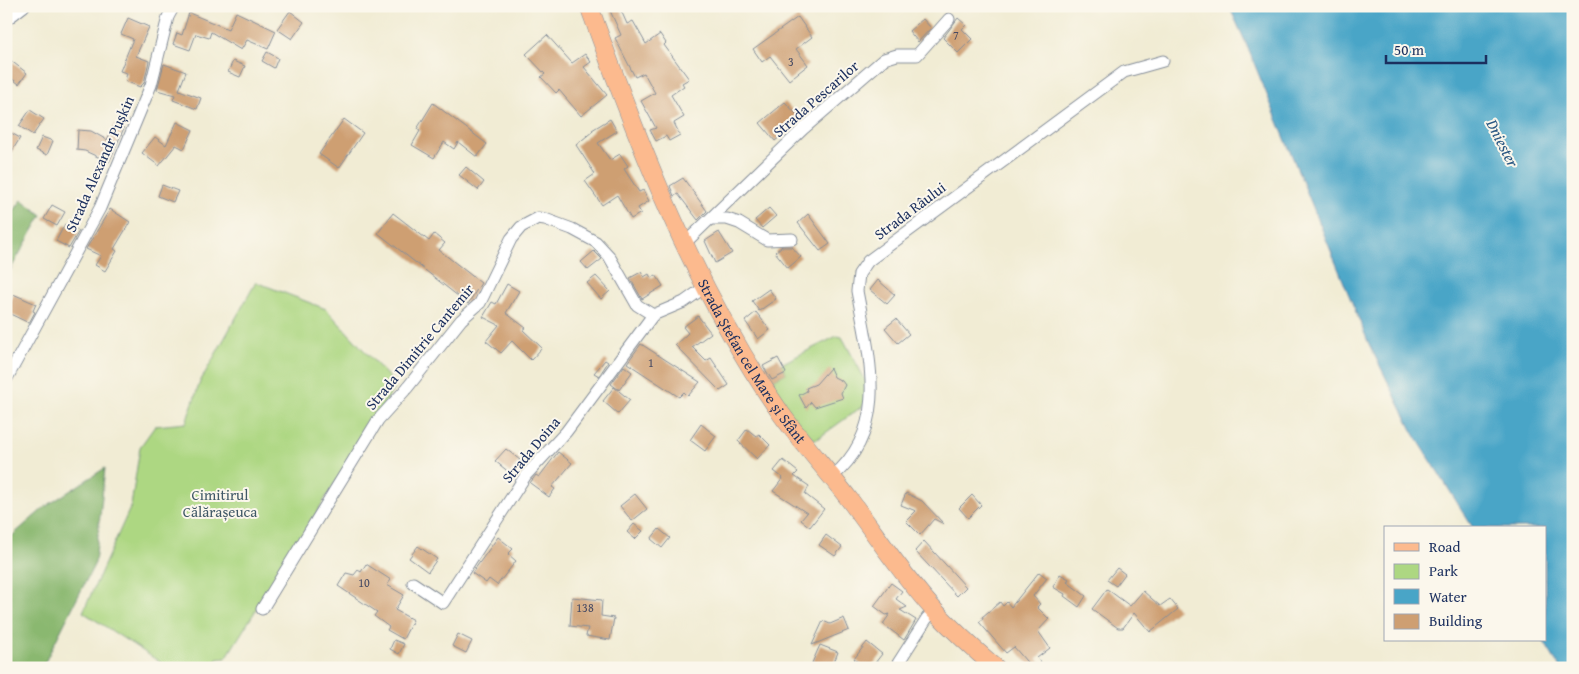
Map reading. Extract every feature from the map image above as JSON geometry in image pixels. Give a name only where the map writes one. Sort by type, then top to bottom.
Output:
[{"type":"main road","name":"Strada Ștefan cel Mare și Sfânt","points":[[589,6],[644,152],[684,244],[705,287],[782,416],[832,477],[936,612],[996,668]]},
{"type":"street","points":[[6,20],[24,6]]},
{"type":"street","name":"Strada Alexandr Pușkin","points":[[6,380],[100,208],[151,85],[168,17],[174,6]]},
{"type":"street","name":"Strada Pescarilor","points":[[684,244],[803,129],[884,59],[897,55],[917,55],[949,19]]},
{"type":"street","name":"Strada Râului","points":[[832,477],[851,459],[859,446],[865,434],[872,404],[858,292],[859,274],[868,260],[1124,72],[1163,61]]},
{"type":"street","name":"Strada Dimitrie Cantemir","points":[[262,608],[378,420],[407,388],[461,320],[480,303],[511,239],[521,227],[538,218],[545,219],[572,229],[596,242],[609,256],[637,305],[653,314]]},
{"type":"street","points":[[711,219],[727,219],[739,223],[767,240],[792,239]]},
{"type":"street","points":[[653,314],[684,302],[705,287]]},
{"type":"street","name":"Strada Doina","points":[[413,583],[443,603],[526,476],[567,431],[653,314]]},
{"type":"street","points":[[895,668],[928,618],[936,612]]},
{"type":"green space","points":[[22,200],[42,215],[6,277],[6,221]]},
{"type":"green space","name":"Cimitirul Călărașeuca","points":[[256,282],[326,309],[396,385],[226,658],[217,659],[212,668],[169,668],[83,612],[131,506],[140,447],[155,426],[186,423],[200,382]]},
{"type":"green space","points":[[837,336],[842,337],[867,383],[867,403],[817,439],[814,439],[787,412],[771,381],[786,373],[781,364]]},
{"type":"green space","points":[[105,468],[95,563],[42,668],[6,668],[6,541],[45,507]]},
{"type":"water","name":"Dniester","points":[[1229,6],[1573,6],[1573,668],[1560,668],[1544,642],[1546,642],[1546,526],[1472,526],[1413,432],[1369,344]]},
{"type":"building","points":[[608,6],[619,6],[627,24],[633,21],[646,44],[660,34],[666,43],[664,45],[689,79],[682,83],[684,86],[671,95],[684,117],[674,123],[680,135],[669,141],[666,136],[656,141],[650,130],[656,128],[641,101],[655,93],[644,73],[635,77],[615,38],[621,35]]},
{"type":"building","points":[[290,11],[304,22],[292,39],[277,29]]},
{"type":"building","points":[[236,12],[276,31],[268,49],[247,40],[241,50],[211,32],[209,38],[196,34],[190,50],[173,44],[177,33],[182,35],[189,13],[228,29]]},
{"type":"building","points":[[798,17],[812,37],[796,49],[808,65],[789,80],[770,56],[762,62],[753,49]]},
{"type":"building","points":[[128,18],[149,27],[136,56],[149,61],[144,83],[140,87],[125,81],[127,73],[120,71],[133,39],[121,34]]},
{"type":"building","points":[[958,18],[966,25],[962,29],[972,39],[958,53],[943,38]]},
{"type":"building","points":[[923,19],[931,28],[918,42],[909,31]]},
{"type":"building","points":[[547,35],[572,63],[585,54],[591,62],[584,67],[607,95],[581,116],[559,90],[556,93],[541,77],[545,74],[526,54]]},
{"type":"building","points":[[267,52],[278,58],[274,68],[262,61]]},
{"type":"building","points":[[6,57],[27,73],[19,84],[6,74]]},
{"type":"building","points":[[233,61],[245,66],[240,77],[228,72]]},
{"type":"building","points":[[164,64],[186,72],[179,90],[201,98],[197,109],[173,100],[175,95],[157,90]]},
{"type":"building","points":[[785,102],[801,119],[775,141],[760,123]]},
{"type":"building","points":[[433,103],[487,144],[477,157],[458,142],[454,149],[444,142],[434,158],[412,145],[420,131],[417,129]]},
{"type":"building","points":[[30,110],[44,119],[33,135],[19,126]]},
{"type":"building","points":[[344,119],[363,133],[339,168],[319,154]]},
{"type":"building","points":[[610,119],[617,131],[598,143],[610,160],[620,154],[628,166],[624,169],[639,192],[643,190],[649,201],[638,208],[641,213],[631,219],[617,195],[602,205],[585,181],[595,174],[576,145],[592,130]]},
{"type":"building","points":[[177,122],[193,130],[184,149],[176,145],[159,166],[142,153],[155,137],[166,145]]},
{"type":"building","points":[[115,124],[124,128],[109,162],[85,151],[77,150],[78,130],[91,131],[107,140]]},
{"type":"building","points":[[6,130],[20,138],[6,161]]},
{"type":"building","points":[[42,137],[53,141],[47,155],[36,150]]},
{"type":"building","points":[[466,167],[484,182],[478,190],[459,175]]},
{"type":"building","points":[[683,178],[707,211],[698,220],[678,194],[674,196],[670,186]]},
{"type":"building","points":[[162,185],[178,191],[173,202],[158,196]]},
{"type":"building","points":[[52,205],[65,212],[57,226],[44,219]]},
{"type":"building","points":[[769,208],[776,216],[762,228],[755,220]]},
{"type":"building","points":[[110,209],[130,222],[114,249],[117,251],[105,271],[95,265],[101,256],[86,249]]},
{"type":"building","points":[[393,213],[429,241],[434,234],[445,243],[439,250],[481,283],[468,304],[378,233]]},
{"type":"building","points":[[808,214],[830,244],[820,251],[798,223]]},
{"type":"building","points":[[65,224],[79,231],[69,248],[56,241]]},
{"type":"building","points":[[719,232],[732,253],[715,263],[705,241]]},
{"type":"building","points":[[781,247],[792,247],[801,257],[788,268],[775,252]]},
{"type":"building","points":[[594,251],[602,259],[588,270],[581,262]]},
{"type":"building","points":[[641,272],[644,277],[649,274],[651,278],[656,275],[663,286],[642,299],[630,278]]},
{"type":"building","points":[[596,276],[610,291],[601,299],[587,283]]},
{"type":"building","points":[[878,280],[895,295],[887,304],[870,290]]},
{"type":"building","points":[[507,284],[519,291],[506,313],[526,328],[523,330],[542,348],[531,360],[512,341],[501,353],[486,341],[499,325],[483,317],[492,302],[496,304]]},
{"type":"building","points":[[769,289],[776,299],[759,311],[752,301]]},
{"type":"building","points":[[13,294],[36,304],[33,311],[35,312],[29,323],[6,312]]},
{"type":"building","points":[[756,312],[770,330],[758,339],[745,321]]},
{"type":"building","points":[[698,316],[711,333],[692,347],[706,361],[711,358],[729,385],[720,391],[675,345],[688,333],[683,327]]},
{"type":"building","points":[[896,319],[909,334],[898,343],[885,328]]},
{"type":"building","points":[[641,344],[700,382],[688,396],[684,392],[679,397],[627,363]]},
{"type":"building","points":[[778,358],[786,373],[772,380],[763,366]]},
{"type":"building","points":[[605,360],[608,362],[599,376],[594,373]]},
{"type":"building","points":[[624,366],[632,372],[619,390],[611,384]]},
{"type":"building","points":[[830,368],[834,377],[845,385],[841,393],[843,398],[815,407],[811,402],[806,408],[799,395],[807,391],[806,388],[816,384]]},
{"type":"building","points":[[614,387],[630,400],[618,414],[603,401]]},
{"type":"building","points":[[701,424],[716,436],[705,451],[690,440]]},
{"type":"building","points":[[747,429],[756,436],[759,434],[770,445],[757,459],[738,441]]},
{"type":"building","points":[[506,449],[520,460],[510,473],[495,461]]},
{"type":"building","points":[[558,452],[572,463],[552,487],[555,489],[549,497],[530,483],[536,475],[539,477]]},
{"type":"building","points":[[783,460],[798,472],[794,476],[809,486],[805,494],[824,509],[810,527],[801,520],[807,513],[773,491],[783,478],[774,471]]},
{"type":"building","points":[[906,493],[922,501],[944,524],[934,519],[920,535],[906,521],[916,511],[901,505]]},
{"type":"building","points":[[635,494],[647,509],[632,521],[620,506]]},
{"type":"building","points":[[972,495],[981,505],[968,518],[959,508]]},
{"type":"building","points":[[634,524],[643,531],[635,539],[627,532]]},
{"type":"building","points":[[659,529],[670,538],[662,548],[651,539]]},
{"type":"building","points":[[826,535],[842,547],[835,556],[819,545]]},
{"type":"building","points":[[498,537],[513,549],[508,554],[516,561],[497,585],[489,579],[486,583],[472,573]]},
{"type":"building","points":[[924,541],[966,587],[957,596],[915,551]]},
{"type":"building","points":[[418,546],[437,559],[428,572],[409,558]]},
{"type":"building","points":[[366,564],[391,580],[387,585],[404,595],[395,610],[413,620],[403,639],[387,630],[389,627],[374,616],[377,612],[338,586],[346,573],[354,575],[358,570],[361,572]]},
{"type":"building","points":[[1117,568],[1125,574],[1116,586],[1107,580]]},
{"type":"building","points":[[1039,572],[1047,578],[1033,596],[1040,604],[1037,607],[1049,619],[1038,631],[1050,648],[1037,658],[1046,668],[1032,668],[1014,647],[1006,653],[979,622],[983,619],[982,617],[1000,602],[1003,606],[1007,602],[1011,607]]},
{"type":"building","points":[[1060,574],[1069,579],[1067,582],[1086,596],[1079,607],[1064,596],[1065,594],[1053,587]]},
{"type":"building","points":[[891,583],[902,591],[896,599],[907,607],[900,610],[916,620],[904,640],[883,624],[890,614],[886,615],[874,606]]},
{"type":"building","points":[[1107,589],[1130,606],[1143,591],[1160,606],[1170,599],[1178,609],[1150,632],[1134,613],[1123,628],[1118,628],[1092,609]]},
{"type":"building","points":[[572,597],[602,600],[601,616],[614,618],[610,640],[586,636],[588,628],[570,626]]},
{"type":"building","points":[[844,618],[849,630],[812,645],[823,621],[830,624]]},
{"type":"building","points":[[458,634],[472,641],[466,653],[452,646]]},
{"type":"building","points":[[394,640],[404,644],[399,654],[390,649]]},
{"type":"building","points":[[867,642],[882,654],[871,668],[865,668],[854,659]]},
{"type":"building","points":[[820,645],[838,652],[833,665],[828,664],[827,668],[812,663]]}]
